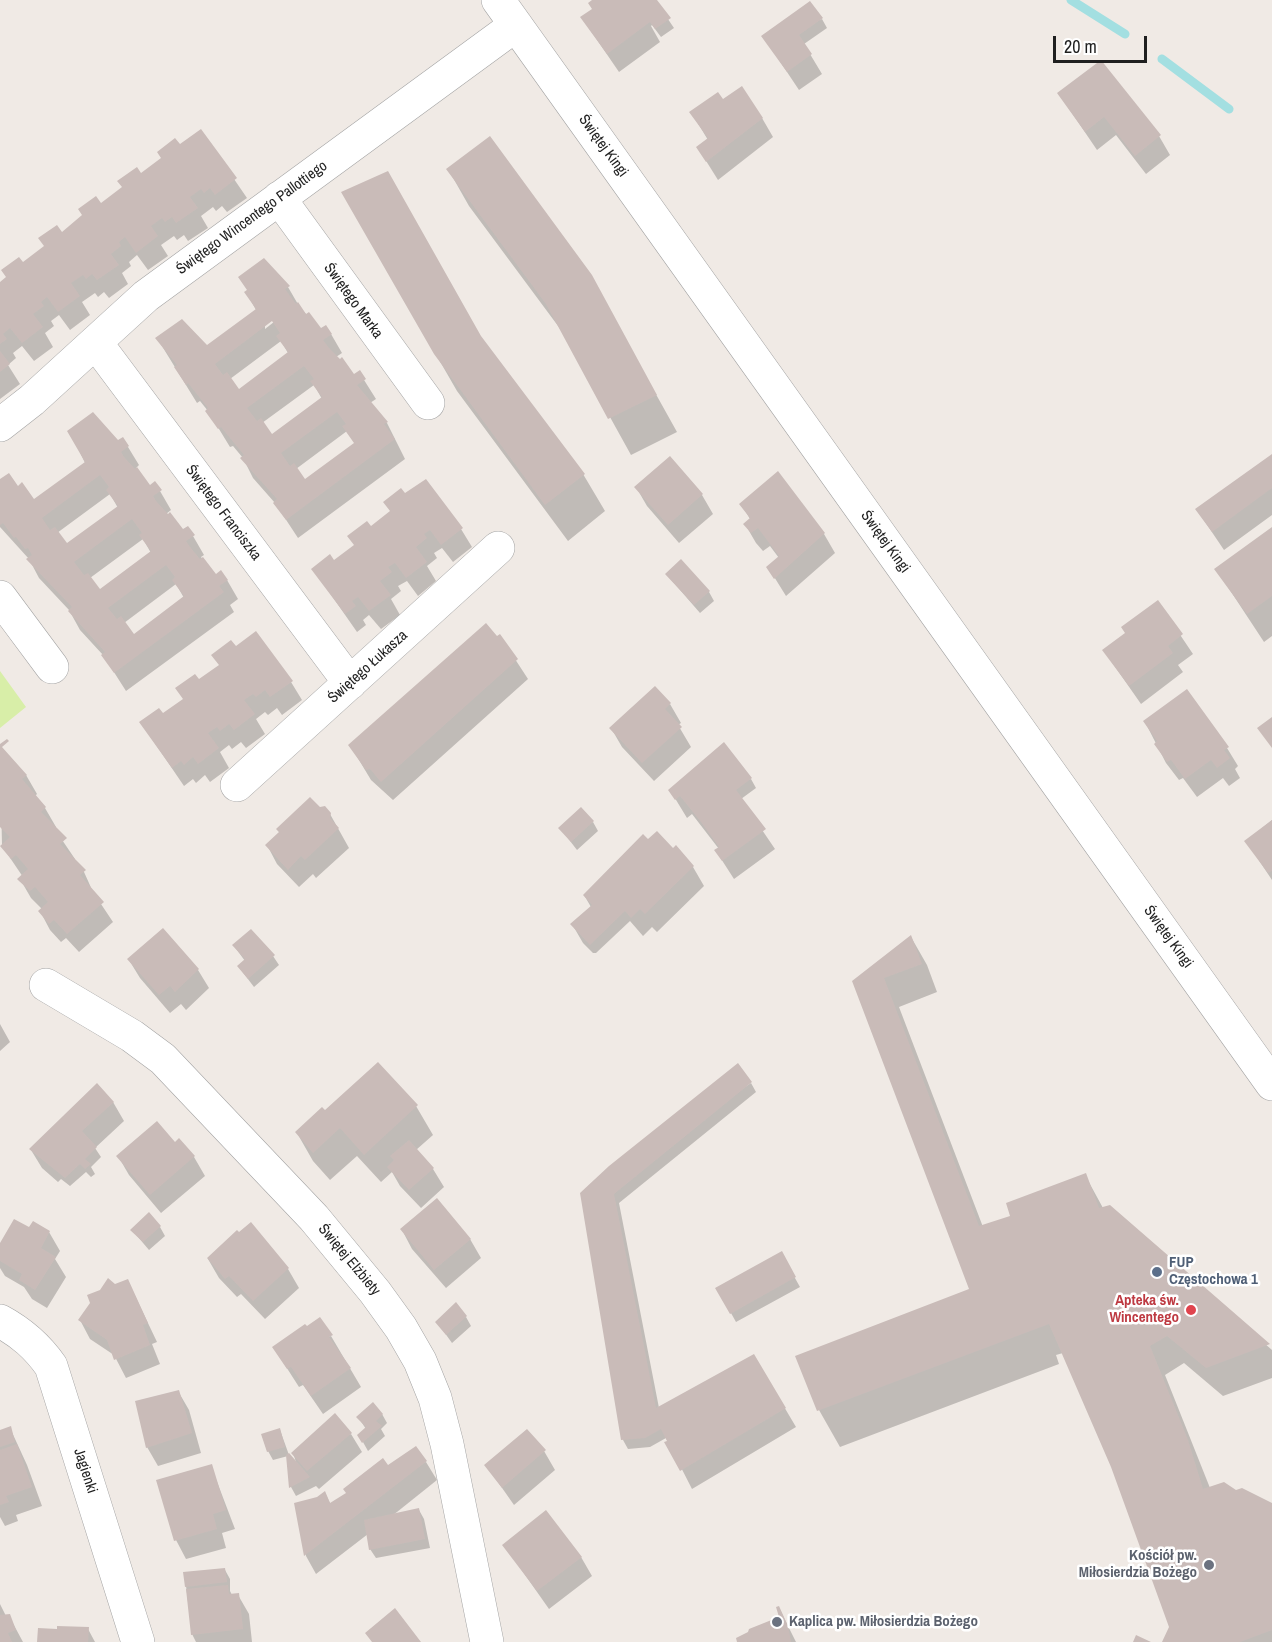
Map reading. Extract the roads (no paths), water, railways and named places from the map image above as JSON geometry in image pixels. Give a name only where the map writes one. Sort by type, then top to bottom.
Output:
[{"type":"street","name":"Świętego Wincentego Pallottiego","points":[[0,425],[96,343],[146,296],[279,198],[507,12]]},
{"type":"street","name":"Świętej Kingi","points":[[507,12],[1272,1084]]},
{"type":"street","name":"Świętego Marka","points":[[279,198],[428,403]]},
{"type":"street","name":"Świętego Franciszka","points":[[96,343],[350,683]]},
{"type":"street","name":"Świętego Łukasza","points":[[237,785],[498,548]]},
{"type":"street","points":[[0,597],[52,667]]},
{"type":"street","name":"Świętej Elżbiety","points":[[45,985],[132,1036],[164,1059],[314,1218],[375,1292],[401,1328],[420,1361],[444,1432],[487,1642]]},
{"type":"street","name":"Jagienki","points":[[0,1321],[21,1333],[40,1350],[51,1366],[138,1642]]},
{"type":"waterway","points":[[1071,0],[1125,34]]},
{"type":"waterway","points":[[1162,59],[1229,109]]},
{"type":"place","name":"FUP Częstochowa 1","points":[[1157,1272]]},
{"type":"place","name":"Apteka św. Wincentego","points":[[1191,1310]]},
{"type":"place","name":"Kościół pw. Miłosierdzia Bożego","points":[[1209,1565]]},
{"type":"place","name":"Kaplica pw. Miłosierdzia Bożego","points":[[777,1622]]}]
